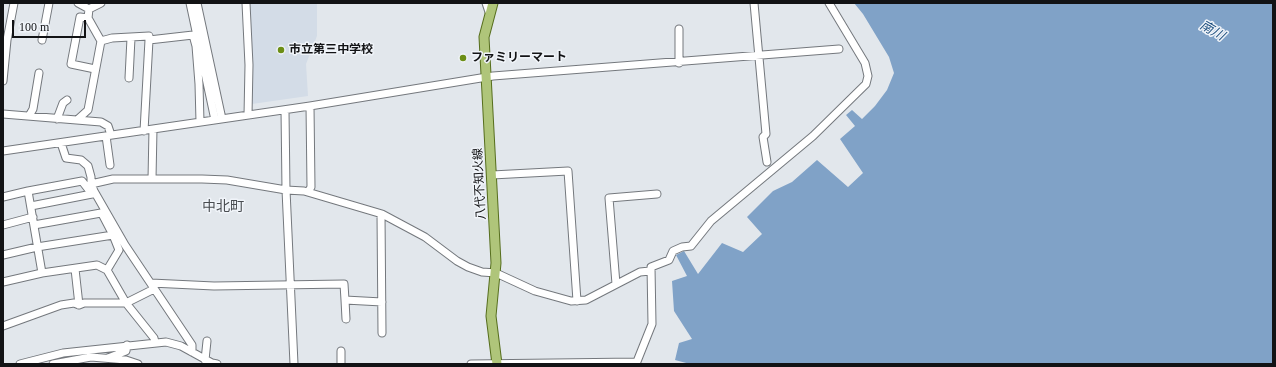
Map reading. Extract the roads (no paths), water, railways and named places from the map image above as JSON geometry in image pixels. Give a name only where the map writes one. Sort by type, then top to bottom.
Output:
[{"type":"main road","name":"八代不知火線","points":[[489,6],[484,37],[496,274],[491,316],[497,364]]},
{"type":"street","points":[[3,81],[5,40],[14,3]]},
{"type":"street","points":[[42,40],[49,3]]},
{"type":"street","points":[[78,3],[89,9]]},
{"type":"street","points":[[89,9],[102,3]]},
{"type":"street","points":[[190,3],[199,52],[218,119]]},
{"type":"street","points":[[197,3],[218,119]]},
{"type":"street","points":[[246,3],[249,65],[248,115]]},
{"type":"street","points":[[754,3],[758,56],[761,59],[766,134],[763,137],[767,162]]},
{"type":"street","points":[[91,184],[106,180],[227,180],[286,190],[308,192],[381,214],[425,237],[457,261],[468,267],[482,272],[496,274],[535,291],[557,298],[577,301],[592,298],[616,284],[645,271],[655,264],[669,260],[673,251],[682,247],[691,246],[711,221],[813,136],[866,84],[868,76],[865,63],[829,3]]},
{"type":"street","points":[[77,120],[88,110],[101,41],[88,18],[89,9]]},
{"type":"street","points":[[88,18],[80,17],[72,64],[96,69]]},
{"type":"street","points":[[679,29],[679,63]]},
{"type":"street","points":[[149,40],[195,35]]},
{"type":"street","points":[[101,41],[112,38],[149,36],[144,130]]},
{"type":"street","points":[[129,78],[131,38]]},
{"type":"street","points":[[3,151],[285,110],[486,78],[839,49]]},
{"type":"street","points":[[199,52],[200,122]]},
{"type":"street","points":[[29,116],[32,109],[39,73]]},
{"type":"street","points":[[57,119],[63,103],[67,100]]},
{"type":"street","points":[[308,192],[311,187],[310,106]]},
{"type":"street","points":[[285,110],[286,190],[294,364]]},
{"type":"street","points":[[3,114],[104,123],[108,126],[110,165]]},
{"type":"street","points":[[152,129],[152,179]]},
{"type":"street","points":[[61,143],[66,158],[81,160],[88,166],[91,184],[125,245],[192,345],[192,352]]},
{"type":"street","points":[[492,175],[568,171],[577,301]]},
{"type":"street","points":[[3,197],[82,181],[92,194],[102,213],[113,235],[118,250],[106,270]]},
{"type":"street","points":[[28,191],[42,273]]},
{"type":"street","points":[[31,206],[92,194]]},
{"type":"street","points":[[616,284],[609,198],[657,194]]},
{"type":"street","points":[[3,225],[102,213]]},
{"type":"street","points":[[381,214],[382,333]]},
{"type":"street","points":[[3,255],[37,247],[113,235]]},
{"type":"street","points":[[3,282],[42,273],[97,265],[106,270],[126,303],[154,338],[155,342]]},
{"type":"street","points":[[75,269],[80,305]]},
{"type":"street","points":[[472,364],[636,363],[652,324],[645,271]]},
{"type":"street","points":[[3,326],[61,305],[74,303],[80,305],[88,303],[126,303],[152,286],[344,284],[346,319]]},
{"type":"street","points":[[345,300],[382,302]]},
{"type":"street","points":[[205,361],[207,341]]},
{"type":"street","points":[[20,364],[64,352],[166,342],[181,346],[205,361],[217,364]]},
{"type":"street","points":[[108,358],[126,351],[127,345]]},
{"type":"street","points":[[341,351],[341,364]]},
{"type":"street","points":[[53,364],[91,357],[126,360],[138,364]]},
{"type":"water","name":"南川","points":[[854,3],[1273,3],[1273,364],[690,364],[675,360],[679,343],[692,339],[674,311],[672,281],[687,276],[676,255],[684,251],[698,274],[722,243],[743,252],[762,234],[747,217],[773,191],[792,182],[817,160],[848,187],[863,173],[840,139],[855,126],[846,115],[852,110],[862,119],[875,106],[887,90],[894,73],[889,57],[863,14]]},
{"type":"place","name":"市立第三中学校","points":[[281,50]]},
{"type":"place","name":"ファミリーマート","points":[[463,58]]},
{"type":"district","name":"中北町","points":[[223,207]]}]
